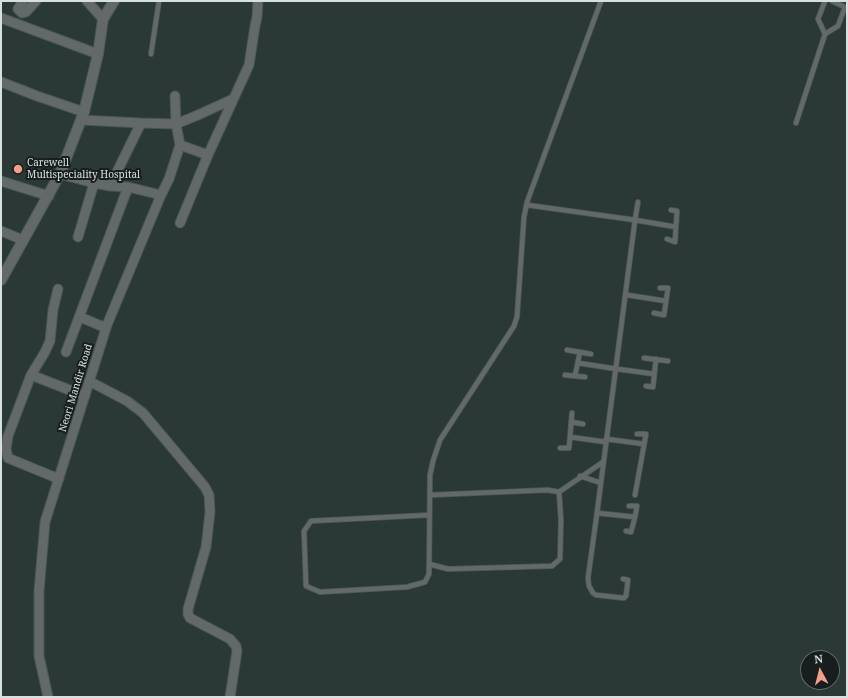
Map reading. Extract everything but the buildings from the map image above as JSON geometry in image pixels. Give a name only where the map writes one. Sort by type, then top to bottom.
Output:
[{"type":"street","points":[[23,1],[18,9],[22,13],[26,12],[36,1]]},
{"type":"street","points":[[88,1],[104,19]]},
{"type":"street","points":[[1,280],[60,174],[83,116],[98,54],[104,19],[114,1]]},
{"type":"street","points":[[180,223],[208,155],[249,65],[257,17],[258,1]]},
{"type":"street","points":[[1,18],[98,54]]},
{"type":"street","points":[[1,82],[83,116],[141,122],[176,124],[233,99]]},
{"type":"street","points":[[175,96],[176,124],[180,145],[208,155]]},
{"type":"street","points":[[110,186],[141,122]]},
{"type":"street","name":"Neori Mandir Road","points":[[48,697],[39,656],[39,591],[45,522],[85,396],[88,381],[106,328],[162,195],[180,145]]},
{"type":"street","points":[[60,174],[94,183],[128,187],[162,195]]},
{"type":"street","points":[[1,181],[49,196]]},
{"type":"street","points":[[78,237],[94,183]]},
{"type":"street","points":[[66,352],[128,187]]},
{"type":"street","points":[[1,231],[23,240]]},
{"type":"street","points":[[58,289],[53,310],[50,341],[31,375],[8,436],[6,449],[8,458],[58,479]]},
{"type":"street","points":[[80,317],[106,328]]},
{"type":"street","points":[[31,375],[85,396]]},
{"type":"street","points":[[88,381],[127,401],[143,413],[205,487],[209,495],[210,512],[206,547],[188,609],[188,614],[190,618],[230,639],[236,646],[237,650],[230,697]]},
{"type":"lane","points":[[151,54],[159,7],[158,1]]},
{"type":"lane","points":[[429,515],[311,521],[304,531],[306,586],[320,592],[407,587],[425,582],[429,574],[430,475],[440,440],[514,326],[517,317],[524,217],[527,204],[602,1]]},
{"type":"lane","points":[[825,1],[818,19],[826,34]]},
{"type":"lane","points":[[796,124],[826,34],[838,26],[846,8],[832,1]]},
{"type":"lane","points":[[624,579],[628,580],[626,596],[624,598],[596,595],[589,586],[588,578],[617,370],[638,202]]},
{"type":"lane","points":[[527,204],[676,227]]},
{"type":"lane","points":[[667,239],[675,242],[677,211],[671,210]]},
{"type":"lane","points":[[654,313],[664,315],[668,288],[660,288]]},
{"type":"lane","points":[[626,295],[666,300]]},
{"type":"lane","points":[[567,350],[591,354]]},
{"type":"lane","points":[[575,376],[580,352]]},
{"type":"lane","points":[[644,358],[668,361]]},
{"type":"lane","points":[[646,386],[653,387],[656,360]]},
{"type":"lane","points":[[578,363],[617,370],[654,374]]},
{"type":"lane","points":[[565,375],[585,377]]},
{"type":"lane","points":[[560,448],[569,448],[572,412]]},
{"type":"lane","points":[[571,422],[582,424]]},
{"type":"lane","points":[[635,495],[646,434],[637,434]]},
{"type":"lane","points":[[570,437],[644,444]]},
{"type":"lane","points":[[430,495],[548,490],[559,492],[580,476],[603,462]]},
{"type":"lane","points":[[580,476],[601,483]]},
{"type":"lane","points":[[429,564],[448,570],[552,566],[560,559],[561,520],[559,492]]},
{"type":"lane","points":[[626,531],[631,532],[637,506],[629,506]]},
{"type":"lane","points":[[597,513],[635,517]]},
{"type":"place","name":"Carewell Multispeciality Hospital","points":[[18,169]]}]
